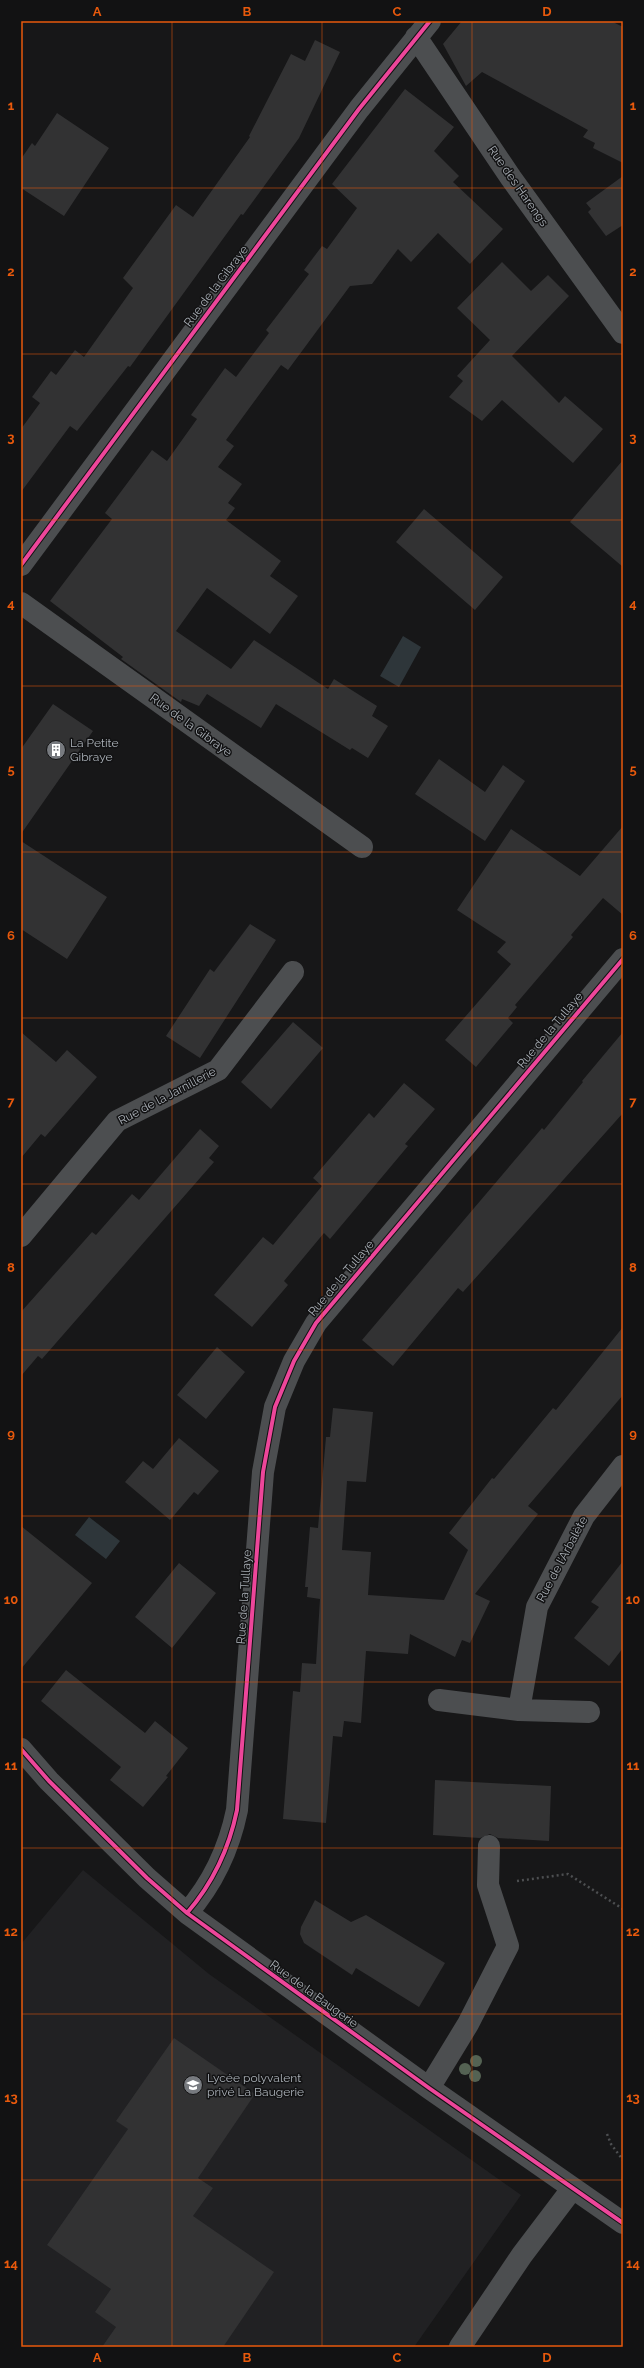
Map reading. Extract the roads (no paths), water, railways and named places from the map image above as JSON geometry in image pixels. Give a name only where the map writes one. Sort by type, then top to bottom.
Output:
[{"type":"street","name":"Rue des Harengs","points":[[423,29],[511,178],[623,333]]},
{"type":"street","name":"Rue de la Gibraye","points":[[21,564],[359,109],[423,29]]},
{"type":"street","name":"Rue de la Gibraye","points":[[21,603],[362,847]]},
{"type":"street","name":"Rue de la Tullaye","points":[[187,1913],[201,1898],[231,1840],[237,1810],[263,1472],[275,1406],[294,1360],[316,1323],[623,959]]},
{"type":"street","name":"Rue de la Jarnillerie","points":[[21,1236],[117,1121],[218,1070],[293,972]]},
{"type":"street","name":"Rue de l'Arbalète","points":[[519,1710],[537,1607],[584,1516],[623,1466]]},
{"type":"street","points":[[439,1700],[519,1710],[589,1712]]},
{"type":"street","name":"Rue de la Baugerie","points":[[21,1749],[49,1781],[147,1878],[187,1913],[429,2088],[572,2189],[623,2223]]},
{"type":"street","points":[[429,2088],[468,2024],[508,1946],[488,1885],[489,1846]]},
{"type":"street","points":[[460,2347],[522,2255],[572,2189]]},
{"type":"place","name":"La Petite Gibraye","points":[[56,750]]},
{"type":"place","name":"Lycée polyvalent privé La Baugerie","points":[[193,2085]]}]
